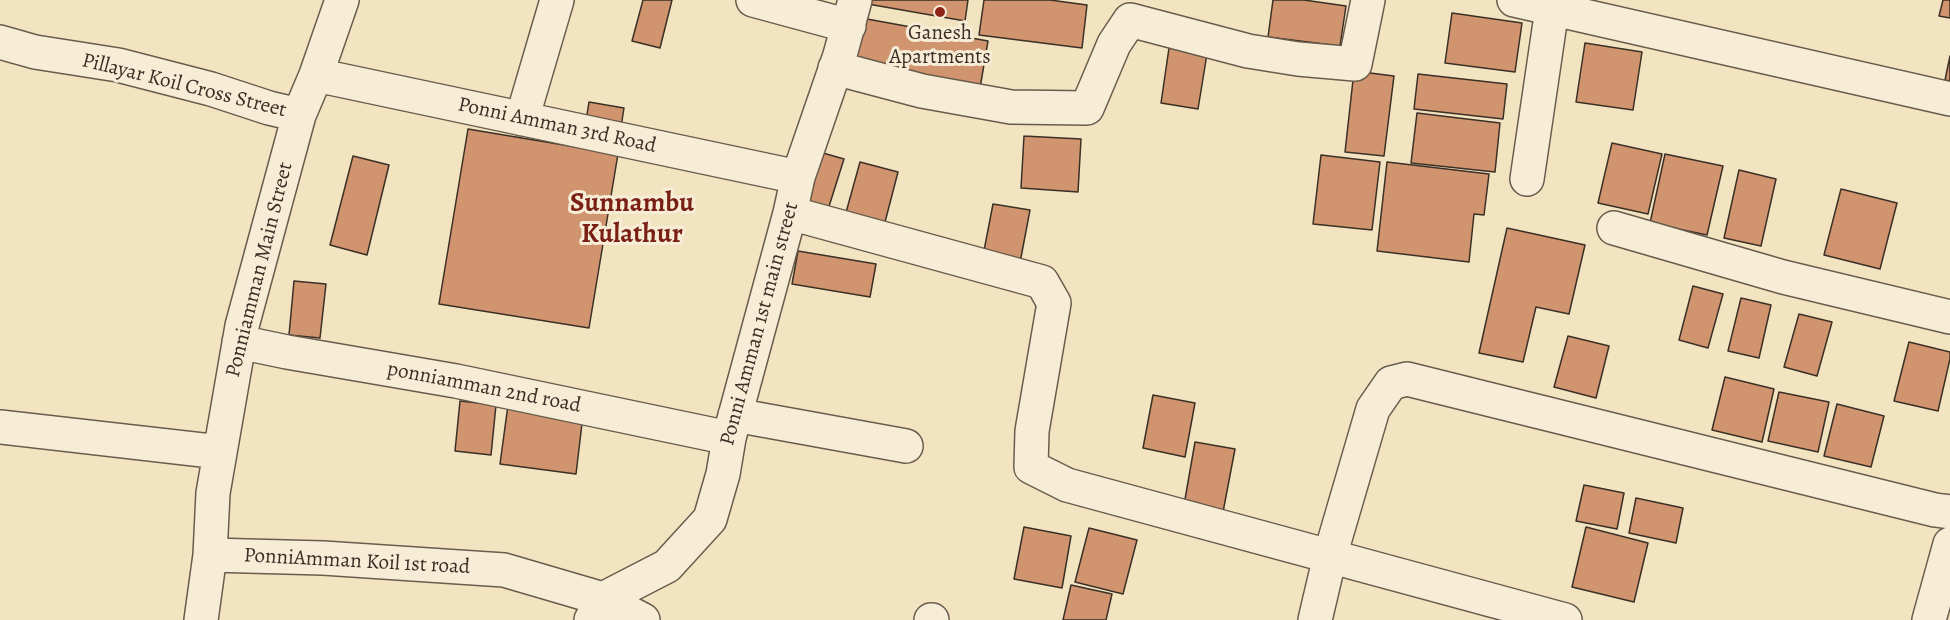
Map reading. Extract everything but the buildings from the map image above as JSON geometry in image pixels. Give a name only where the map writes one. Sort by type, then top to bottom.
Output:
[{"type":"street","name":"Ponniamman Main Street","points":[[201,620],[210,555],[213,494],[239,342],[298,115],[316,75],[342,0]]},
{"type":"street","points":[[522,119],[557,0]]},
{"type":"street","points":[[753,0],[852,13]]},
{"type":"street","points":[[835,68],[922,92],[1011,107],[1087,108],[1114,44],[1130,20],[1248,51],[1298,59],[1355,64],[1368,0]]},
{"type":"street","points":[[1514,0],[1950,99]]},
{"type":"street","points":[[1527,179],[1552,9]]},
{"type":"street","name":"Ponni Amman 1st main street","points":[[597,610],[667,566],[710,519],[723,474],[732,426],[798,177],[852,13]]},
{"type":"street","name":"Pillayar Koil Cross Street","points":[[0,42],[35,52],[118,65],[298,115]]},
{"type":"street","name":"Ponni Amman 3rd Road","points":[[316,75],[798,177]]},
{"type":"street","points":[[790,213],[1042,282],[1054,303],[1032,431],[1030,467],[1067,485],[1565,620]]},
{"type":"street","points":[[1614,228],[1783,277],[1950,317]]},
{"type":"street","name":"ponniamman 2nd road","points":[[239,342],[456,381],[732,426],[906,446]]},
{"type":"street","points":[[1316,620],[1330,556],[1373,410],[1390,383],[1407,379],[1950,512]]},
{"type":"street","points":[[0,427],[220,453]]},
{"type":"street","points":[[1929,620],[1950,544]]},
{"type":"street","name":"PonniAmman Koil 1st road","points":[[210,555],[323,558],[504,570],[597,610],[643,620]]},
{"type":"place","name":"Ganesh Apartments","points":[[940,12]]},
{"type":"district","name":"Sunnambu Kulathur","points":[[632,220]]}]
